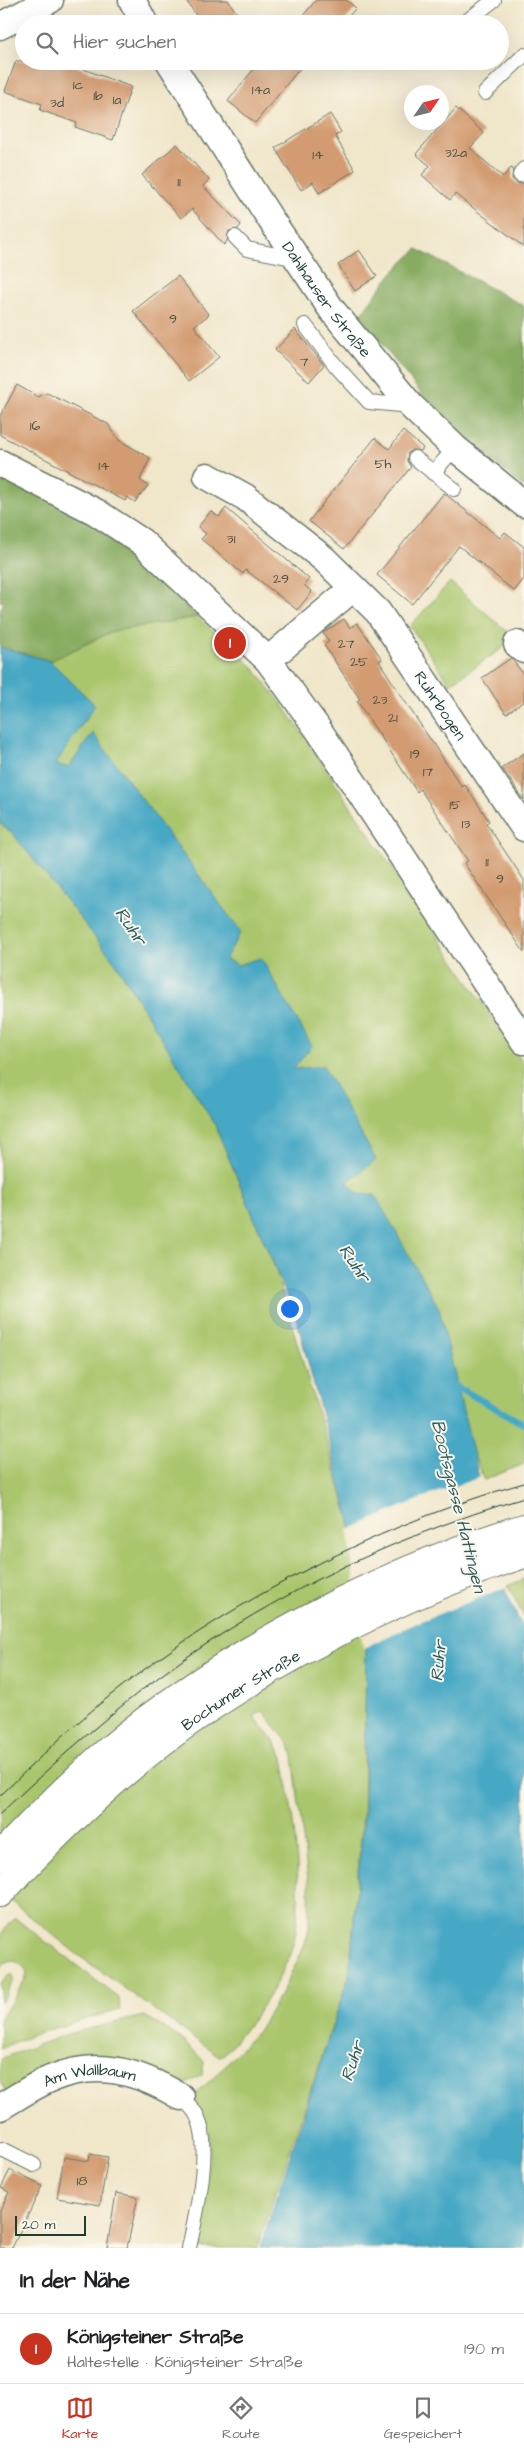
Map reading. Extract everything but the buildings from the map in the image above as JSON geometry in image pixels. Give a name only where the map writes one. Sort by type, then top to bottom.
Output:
[{"type":"main road","name":"Bochumer Straße","points":[[0,1856],[109,1750],[189,1689],[268,1641],[339,1603],[474,1543],[524,1528]]},
{"type":"main road","name":"Bochumer Straße","points":[[0,1893],[65,1828],[131,1768],[205,1711],[280,1664],[357,1622],[460,1576],[524,1554]]},
{"type":"street","points":[[21,15],[50,0]]},
{"type":"street","points":[[132,0],[140,15]]},
{"type":"street","points":[[0,26],[15,18]]},
{"type":"street","name":"Dahlhauser Straße","points":[[175,70],[332,310],[411,406],[455,448],[524,504]]},
{"type":"street","points":[[0,462],[96,512],[142,542],[268,660],[318,730],[524,1041]]},
{"type":"street","name":"Ruhrbogen","points":[[207,476],[245,498],[324,559],[378,612],[524,828]]},
{"type":"street","points":[[268,660],[353,588]]},
{"type":"street","name":"Am Wallbaum","points":[[0,2107],[49,2079],[75,2070],[106,2069],[134,2074],[160,2084],[181,2097]]},
{"type":"lane","points":[[475,15],[494,0]]},
{"type":"lane","points":[[509,70],[524,55]]},
{"type":"lane","points":[[485,93],[509,70]]},
{"type":"lane","points":[[235,237],[247,249],[298,259]]},
{"type":"lane","points":[[305,325],[336,366],[369,402],[411,406]]},
{"type":"lane","points":[[433,473],[455,448]]},
{"type":"lane","points":[[415,458],[454,488]]},
{"type":"lane","points":[[181,2097],[198,2116],[203,2134],[204,2157],[190,2248]]},
{"type":"lane","points":[[0,2150],[2,2149],[34,2166]]},
{"type":"green space","points":[[417,249],[524,306],[524,488],[433,408],[359,316],[392,273]]},
{"type":"green space","points":[[0,474],[105,528],[197,617],[113,631],[50,661],[0,647],[0,610],[4,603],[0,601]]},
{"type":"green space","points":[[450,582],[516,639],[450,684],[410,626]]},
{"type":"green space","points":[[197,617],[253,667],[285,708],[524,1065],[524,1464],[484,1480],[465,1432],[358,1194],[347,1181],[376,1160],[292,1069],[261,958],[238,965],[224,959],[174,844],[92,734],[69,767],[54,765],[95,705],[50,661],[113,631]]},
{"type":"green space","points":[[0,823],[14,835],[115,962],[215,1125],[275,1268],[350,1521],[366,1651],[363,1813],[349,1976],[257,2248],[196,2248],[210,2154],[209,2134],[193,2100],[193,2096],[258,2031],[281,1994],[304,1947],[309,1928],[309,1888],[293,1756],[290,1745],[263,1711],[254,1716],[275,1742],[283,1758],[297,1858],[298,1912],[290,1954],[277,1982],[252,2020],[223,2055],[219,2056],[78,1955],[0,1892]]},
{"type":"green space","points":[[524,1579],[524,1617],[508,1586]]},
{"type":"green space","points":[[15,1918],[119,1998],[120,2009],[41,2032],[0,2048],[0,2020],[26,1978],[27,1973],[21,1965],[12,1961],[0,1968],[0,1935]]},
{"type":"green space","points":[[8,1975],[13,1975],[13,1981],[0,2003],[0,1983]]},
{"type":"green space","points":[[144,2016],[177,2036],[198,2055],[204,2062],[202,2075],[181,2087],[139,2067],[8,2095],[0,2081],[0,2059],[70,2033]]},
{"type":"water","points":[[0,647],[50,661],[95,705],[55,765],[69,767],[93,733],[241,932],[225,959],[238,965],[261,958],[312,1046],[293,1069],[323,1066],[376,1160],[347,1182],[358,1194],[375,1195],[439,1308],[506,1592],[524,1631],[524,2248],[260,2248],[349,1976],[364,1813],[366,1651],[350,1521],[296,1317],[215,1125],[115,962],[14,835],[0,823]]},
{"type":"pier","points":[[481,1477],[507,1587],[421,1621],[363,1648],[348,1530],[429,1495]]},
{"type":"waterway","points":[[450,1383],[524,1424]]},
{"type":"tram line","points":[[0,1796],[89,1713],[186,1640],[240,1607],[295,1576],[409,1523],[467,1501],[524,1483]]},
{"type":"tram line","points":[[0,1814],[70,1750],[143,1689],[186,1658],[277,1601],[373,1553],[473,1514],[524,1498]]},
{"type":"place","name":"Königsteiner Straße","points":[[230,643]]},
{"type":"water label","name":"Ruhr","points":[[131,926]]},
{"type":"water label","name":"Ruhr","points":[[355,1263]]},
{"type":"water label","name":"Bootsgasse Hattingen","points":[[459,1506]]},
{"type":"water label","name":"Ruhr","points":[[438,1661]]},
{"type":"water label","name":"Ruhr","points":[[352,2061]]}]
